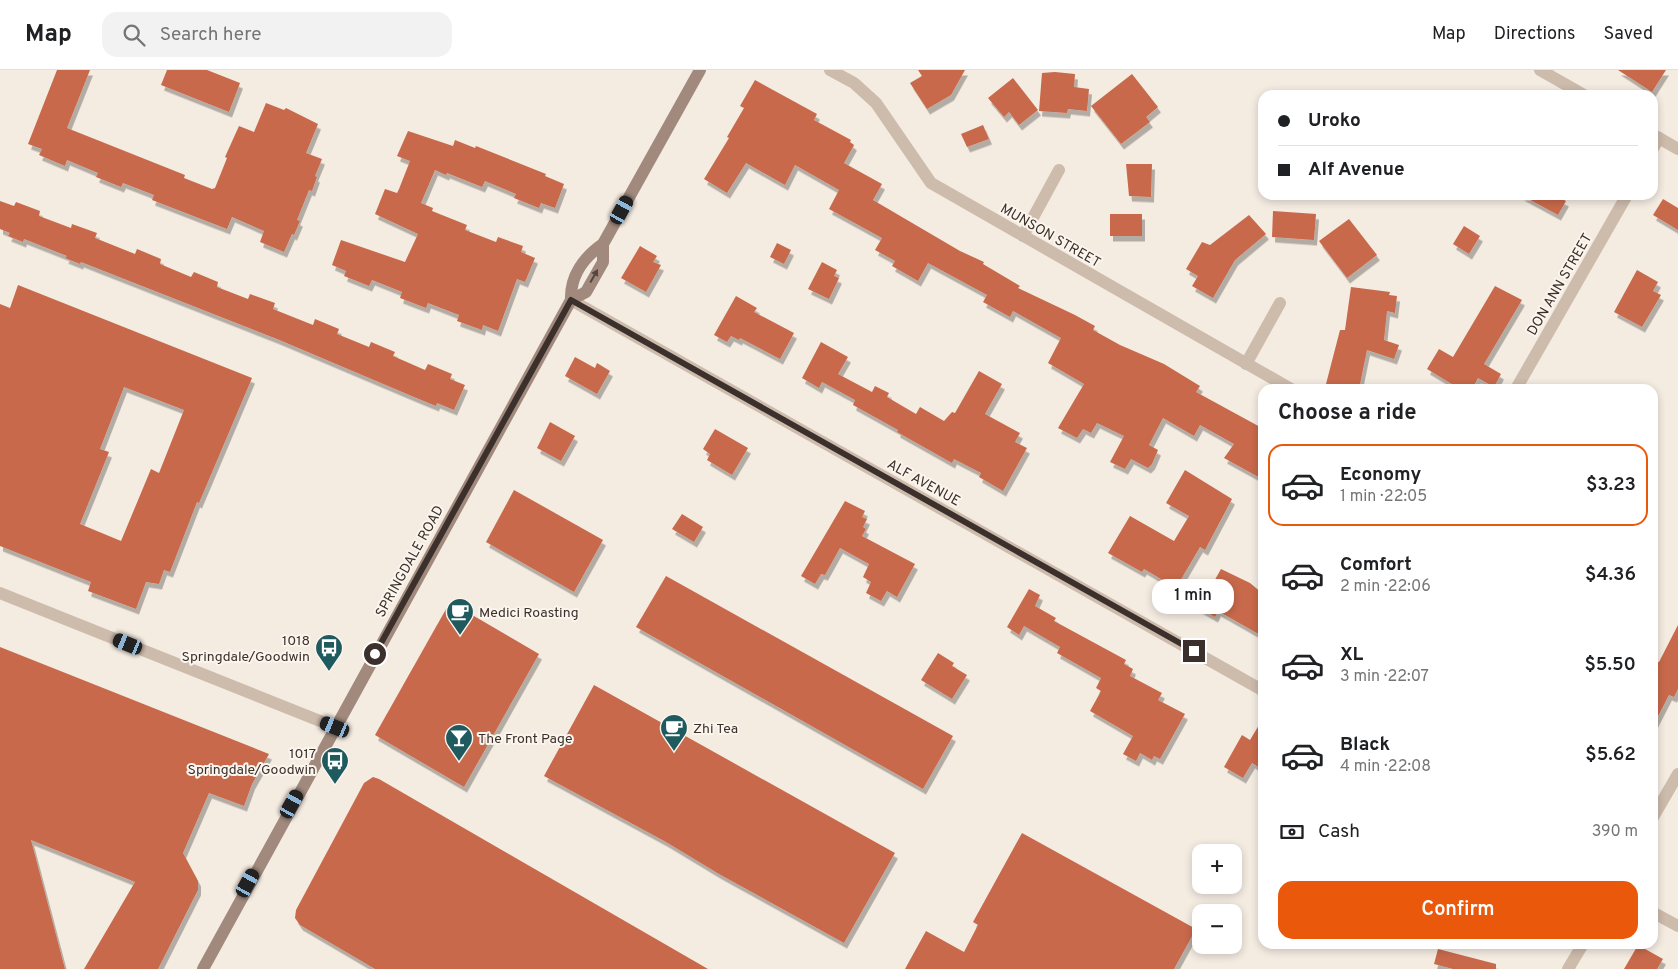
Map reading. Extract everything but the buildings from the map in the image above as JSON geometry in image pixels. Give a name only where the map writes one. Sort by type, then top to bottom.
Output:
[{"type":"main road","name":"SPRINGDALE ROAD","points":[[202,969],[571,300],[570,285],[588,254],[603,244],[700,71]]},
{"type":"street","name":"MUNSON STREET","points":[[830,70],[854,83],[876,103],[931,183],[1282,384]]},
{"type":"street","points":[[1540,70],[1575,90]]},
{"type":"street","points":[[1658,137],[1678,149]]},
{"type":"street","points":[[1023,236],[1059,170]]},
{"type":"street","name":"DON ANN STREET","points":[[1519,384],[1624,200]]},
{"type":"street","name":"ALF AVENUE","points":[[571,300],[1258,688]]},
{"type":"street","points":[[1246,364],[1280,304]]},
{"type":"street","points":[[0,593],[335,727]]},
{"type":"street","points":[[1658,809],[1678,774]]},
{"type":"street","points":[[1658,915],[1678,926]]},
{"type":"street","points":[[1568,969],[1579,949]]},
{"type":"place","name":"Medici Roasting","points":[[460,636]]},
{"type":"place","name":"1018 Springdale/Goodwin","points":[[329,672]]},
{"type":"place","name":"Zhi Tea","points":[[674,752]]},
{"type":"place","name":"The Front Page","points":[[459,762]]},
{"type":"place","name":"1017 Springdale/Goodwin","points":[[335,785]]},
{"type":"route","points":[[375,654],[571,300],[1194,651]]}]
